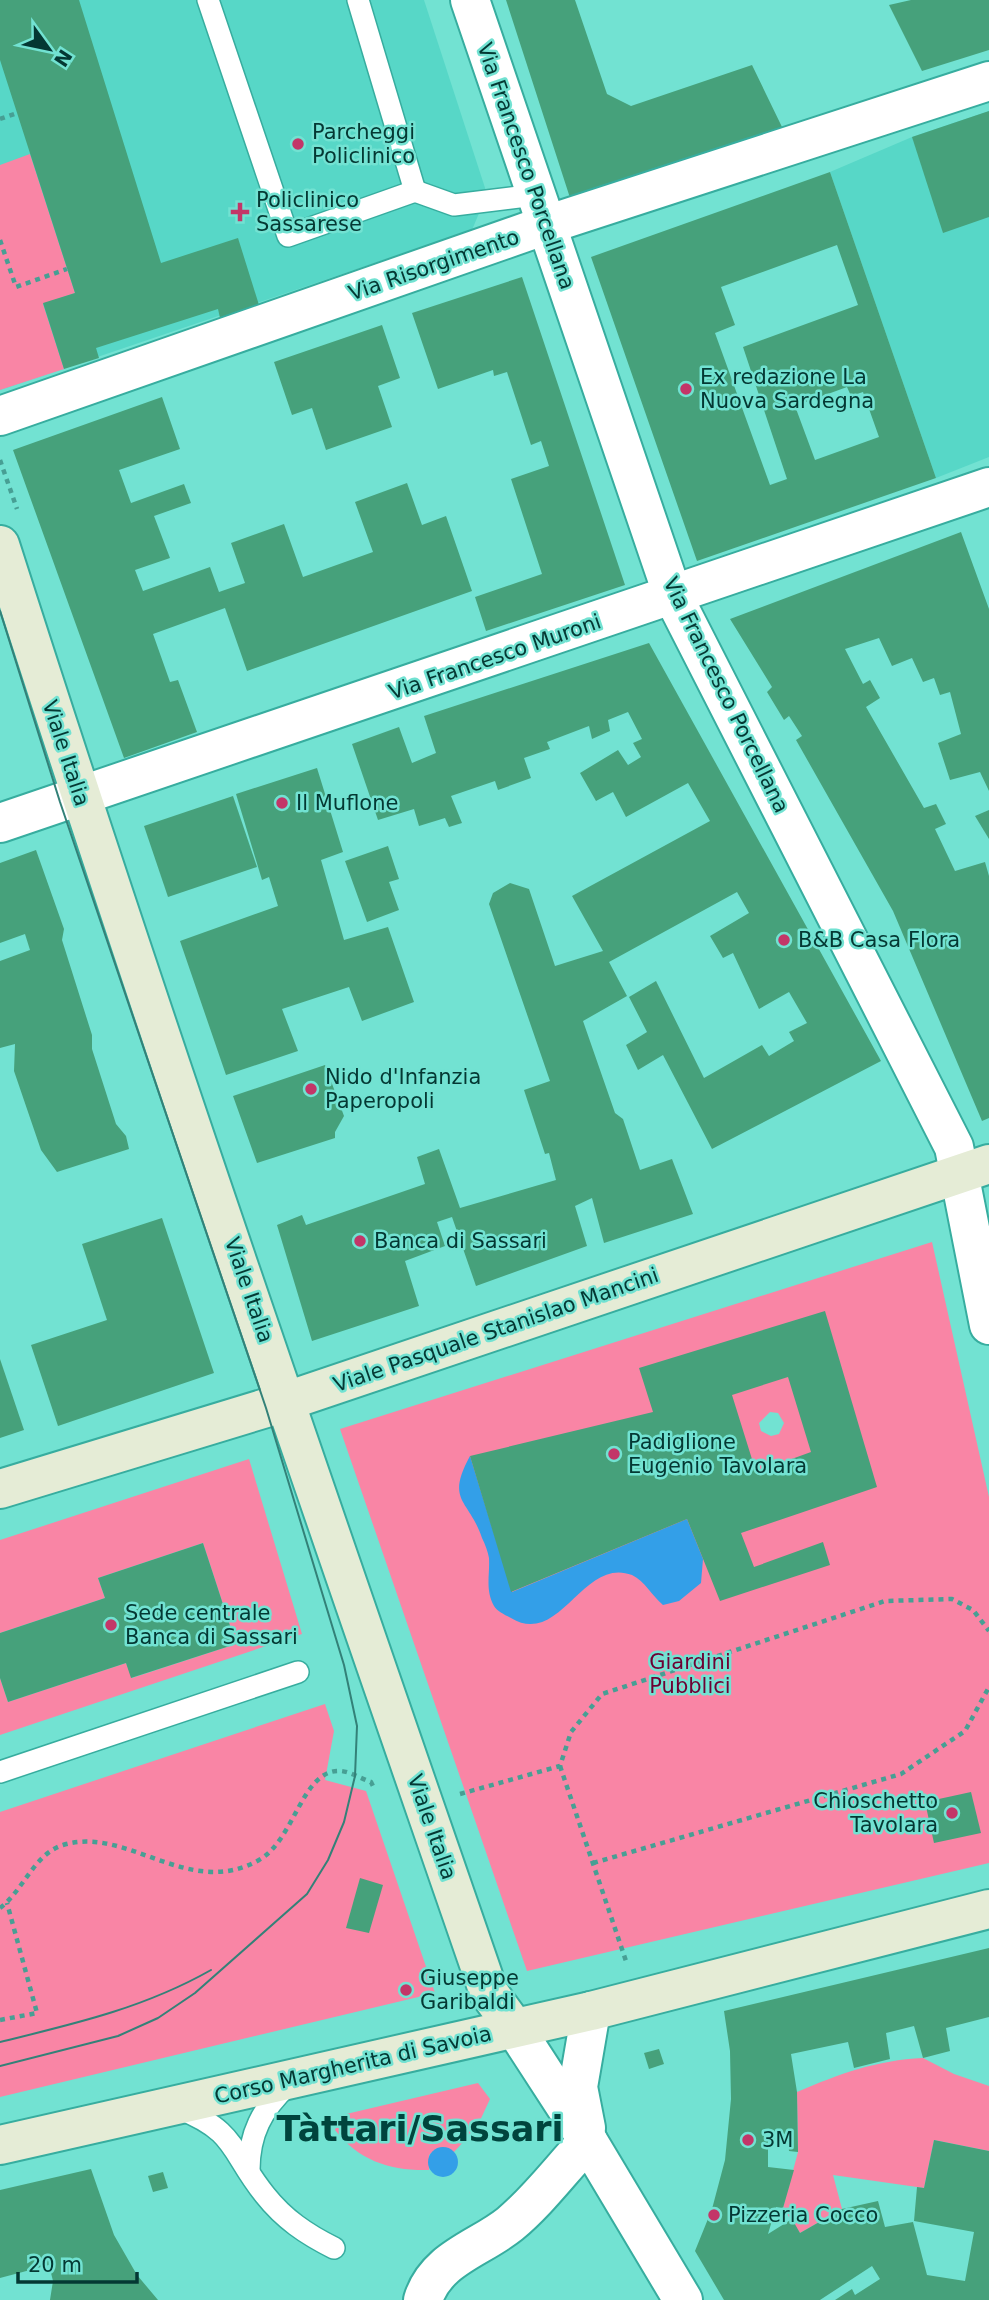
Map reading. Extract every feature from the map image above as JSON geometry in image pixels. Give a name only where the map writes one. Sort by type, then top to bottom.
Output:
[{"type":"main road","name":"Viale Italia","points":[[0,545],[80,798],[489,1993],[514,2027]]},
{"type":"main road","name":"Viale Pasquale Stanislao Mancini","points":[[0,1489],[287,1401],[973,1168]]},
{"type":"main road","name":"Corso Margherita di Savoia","points":[[0,2146],[591,2011],[989,1909]]},
{"type":"street","name":"Via Francesco Porcellana","points":[[470,0],[673,596],[949,1137],[973,1168],[989,1325]]},
{"type":"street","name":"Via Risorgimento","points":[[0,416],[541,210],[989,81]]},
{"type":"street","name":"Via Francesco Muroni","points":[[0,823],[989,487]]},
{"type":"street","points":[[588,2141],[578,2087],[591,2011]]},
{"type":"street","points":[[514,2027],[588,2141],[679,2292]]},
{"type":"street","points":[[424,2300],[436,2275],[451,2260],[510,2224],[588,2141]]},
{"type":"lane","points":[[208,0],[288,236],[415,191],[454,205],[541,210]]},
{"type":"lane","points":[[358,0],[415,191]]},
{"type":"lane","points":[[0,1772],[298,1672]]},
{"type":"lane","points":[[249,2172],[249,2143],[259,2120],[272,2099],[292,2081]]},
{"type":"lane","points":[[176,2107],[202,2118],[220,2130],[236,2147],[249,2172],[283,2216],[304,2234],[334,2248]]},
{"type":"path","points":[[0,119],[17,113]]},
{"type":"path","points":[[0,240],[16,287],[67,269]]},
{"type":"path","points":[[626,1961],[560,1766],[570,1732],[602,1694],[885,1601],[952,1599],[974,1610],[989,1634]]},
{"type":"path","points":[[593,1863],[901,1774],[965,1731],[989,1687]]},
{"type":"path","points":[[425,1806],[560,1766]]},
{"type":"path","points":[[0,1908],[7,1903],[44,1856],[63,1845],[89,1843],[129,1849],[156,1862],[200,1872],[233,1869],[259,1860],[284,1838],[306,1790],[323,1773],[341,1771]]},
{"type":"path","points":[[0,2020],[37,2013],[7,1903]]},
{"type":"shaded area","name":"Policlinico Sassarese","points":[[0,0],[424,0],[487,194],[472,230],[0,390]]},
{"type":"shaded area","points":[[989,111],[989,457],[936,478],[830,172],[912,137]]},
{"type":"shaded area","points":[[470,1456],[512,1592],[687,1519],[703,1559],[701,1583],[679,1601],[663,1605],[637,1578],[615,1573],[599,1578],[558,1613],[544,1621],[528,1624],[506,1616],[495,1608],[491,1600],[488,1553],[459,1492],[463,1471]]},
{"type":"shaded area","points":[[443,2147],[454,2151],[458,2162],[454,2173],[443,2177],[432,2173],[428,2162],[432,2151]]},
{"type":"green space","points":[[30,154],[75,293],[43,304],[64,369],[0,390],[0,165]]},
{"type":"green space","name":"Giardini Pubblici","points":[[932,1242],[989,1497],[989,1863],[527,1971],[340,1429]],"holes":[[[770,1412],[778,1413],[784,1423],[779,1434],[771,1436],[761,1431],[759,1423]]]},
{"type":"green space","points":[[249,1459],[302,1634],[0,1735],[0,1678],[8,1702],[126,1663],[132,1678],[236,1644],[203,1543],[98,1578],[105,1598],[0,1633],[0,1540]]},
{"type":"green space","points":[[325,1704],[334,1731],[325,1780],[366,1791],[435,1993],[0,2097],[0,1812]]},
{"type":"green space","points":[[923,2058],[954,2074],[989,2086],[989,2151],[934,2140],[924,2188],[833,2175],[842,2209],[800,2233],[783,2208],[798,2152],[797,2092],[859,2069]]},
{"type":"green space","points":[[478,2083],[490,2099],[477,2127],[454,2152],[436,2149],[429,2155],[429,2170],[402,2169],[365,2157],[344,2141],[335,2130],[342,2115]]},
{"type":"building","points":[[0,0],[79,0],[161,263],[238,238],[259,305],[220,318],[218,309],[96,348],[99,358],[64,369],[43,303],[75,293],[0,60]]},
{"type":"building","points":[[506,0],[575,0],[607,94],[631,106],[752,65],[782,127],[572,204]]},
{"type":"building","points":[[911,0],[989,0],[989,50],[922,71],[889,5]]},
{"type":"building","points":[[989,111],[989,217],[943,233],[912,137]]},
{"type":"building","name":"Ex redazione La Nuova Sardegna","points":[[830,172],[936,478],[697,561],[591,257]],"holes":[[[837,245],[858,305],[743,347],[787,479],[770,485],[715,333],[735,325],[721,287]],[[847,387],[851,396],[863,392],[879,437],[815,460],[795,406]]]},
{"type":"building","points":[[522,277],[625,585],[486,631],[475,597],[542,574],[511,479],[549,466],[541,441],[531,445],[507,372],[494,376],[493,370],[438,389],[412,313]]},
{"type":"building","points":[[382,325],[400,378],[378,386],[392,427],[326,450],[312,408],[292,415],[274,362]]},
{"type":"building","points":[[162,397],[180,449],[119,470],[131,503],[184,484],[191,503],[154,516],[170,558],[135,570],[143,591],[210,567],[219,592],[245,583],[231,543],[284,524],[303,577],[373,552],[355,502],[407,483],[422,525],[446,516],[472,591],[247,671],[225,608],[153,634],[170,682],[178,680],[197,732],[124,758],[13,450]]},
{"type":"building","points":[[961,532],[989,609],[989,791],[980,772],[950,780],[938,743],[961,734],[950,692],[940,695],[934,678],[923,682],[912,658],[892,666],[879,638],[845,649],[863,684],[870,680],[880,698],[866,707],[924,808],[936,804],[946,824],[935,829],[955,871],[985,862],[989,876],[989,1118],[982,1121],[893,911],[796,740],[802,736],[789,716],[784,720],[767,692],[772,687],[730,619]]},
{"type":"building","points":[[649,643],[881,1061],[712,1149],[663,1055],[638,1070],[626,1045],[647,1032],[629,997],[656,981],[704,1078],[762,1045],[769,1056],[794,1041],[789,1032],[807,1023],[789,992],[759,1009],[733,953],[723,958],[710,936],[749,913],[737,892],[609,962],[627,996],[583,1021],[615,1113],[623,1119],[640,1170],[672,1159],[693,1214],[604,1243],[592,1198],[575,1206],[587,1246],[476,1286],[452,1217],[437,1222],[445,1246],[405,1261],[419,1306],[312,1341],[277,1225],[302,1215],[306,1225],[425,1184],[417,1157],[439,1149],[460,1208],[556,1180],[549,1153],[545,1154],[524,1090],[550,1081],[489,904],[493,893],[510,883],[529,889],[555,966],[603,951],[572,896],[710,821],[688,783],[626,817],[613,792],[596,801],[580,773],[618,750],[628,765],[641,757],[633,743],[642,739],[628,712],[608,720],[610,731],[592,739],[589,726],[547,742],[550,749],[524,758],[531,778],[498,790],[495,781],[451,796],[462,823],[449,827],[445,818],[419,826],[414,809],[378,820],[352,744],[399,727],[412,763],[436,753],[424,716]]},
{"type":"building","points":[[317,768],[343,852],[321,860],[344,940],[388,927],[414,1002],[362,1021],[349,987],[282,1009],[298,1051],[226,1075],[180,941],[278,906],[269,877],[262,880],[236,794]]},
{"type":"building","points":[[233,796],[257,867],[168,897],[144,826]]},
{"type":"building","points":[[989,810],[989,839],[975,816]]},
{"type":"building","points":[[388,846],[399,879],[389,882],[399,910],[367,922],[345,861]]},
{"type":"building","points":[[36,850],[64,929],[62,940],[92,1035],[92,1049],[116,1124],[126,1136],[129,1149],[57,1172],[41,1150],[14,1071],[15,1044],[0,1048],[0,961],[30,950],[25,934],[0,943],[0,863]]},
{"type":"building","points":[[325,1065],[344,1116],[335,1132],[335,1138],[257,1163],[233,1096]]},
{"type":"building","points":[[162,1218],[214,1373],[58,1426],[31,1345],[107,1320],[82,1244]]},
{"type":"building","name":"Padiglione Eugenio Tavolara","points":[[825,1311],[877,1487],[741,1533],[754,1567],[823,1542],[830,1565],[720,1601],[687,1519],[511,1592],[470,1456],[653,1412],[639,1368]],"holes":[[[788,1377],[811,1452],[756,1472],[732,1395]]]},
{"type":"building","points":[[0,1359],[24,1430],[0,1438]]},
{"type":"building","points":[[203,1543],[236,1644],[131,1678],[126,1663],[8,1702],[0,1678],[0,1633],[105,1598],[98,1578]]},
{"type":"building","points":[[971,1792],[981,1833],[934,1843],[925,1802]]},
{"type":"building","points":[[360,1878],[383,1885],[369,1933],[346,1928]]},
{"type":"building","points":[[989,1948],[989,2017],[946,2028],[950,2051],[923,2058],[914,2026],[886,2033],[890,2059],[854,2068],[848,2042],[791,2054],[797,2092],[798,2152],[789,2151],[788,2140],[768,2139],[768,2167],[794,2170],[783,2208],[776,2207],[768,2234],[792,2219],[800,2233],[842,2209],[878,2201],[885,2227],[913,2222],[927,2275],[965,2281],[974,2232],[914,2221],[917,2187],[924,2188],[934,2140],[989,2151],[989,2300],[835,2300],[852,2289],[855,2295],[880,2279],[872,2266],[820,2300],[724,2300],[695,2251],[712,2209],[725,2160],[731,2099],[730,2051],[724,2011]]},
{"type":"building","points":[[659,2049],[664,2064],[649,2069],[644,2053]]},
{"type":"building","points":[[91,2169],[114,2235],[137,2275],[158,2300],[50,2300],[53,2281],[49,2265],[0,2278],[0,2190]]},
{"type":"building","points":[[163,2172],[168,2188],[153,2192],[148,2176]]},
{"type":"tram line","points":[[0,611],[60,802],[266,1408],[344,1665],[357,1726],[355,1776],[344,1822],[328,1860],[307,1894],[195,1993],[158,2018],[118,2036],[0,2066]]},
{"type":"tram line","points":[[0,2042],[134,2005],[211,1970]]},
{"type":"place","name":"Parcheggi Policlinico","points":[[298,144]]},
{"type":"place","name":"Policlinico Sassarese","points":[[240,212]]},
{"type":"place","name":"Ex redazione La Nuova Sardegna","points":[[686,389]]},
{"type":"place","name":"Il Muflone","points":[[282,803]]},
{"type":"place","name":"B&B Casa Flora","points":[[784,940]]},
{"type":"place","name":"Nido d'Infanzia Paperopoli","points":[[311,1089]]},
{"type":"place","name":"Banca di Sassari","points":[[360,1241]]},
{"type":"place","name":"Padiglione Eugenio Tavolara","points":[[614,1454]]},
{"type":"place","name":"Sede centrale Banca di Sassari","points":[[111,1625]]},
{"type":"place","name":"Chioschetto Tavolara","points":[[952,1813]]},
{"type":"place","name":"Giuseppe Garibaldi","points":[[406,1990]]},
{"type":"place","name":"3M","points":[[748,2140]]},
{"type":"place","name":"Pizzeria Cocco","points":[[714,2215]]},
{"type":"district","name":"Tàttari/Sassari","points":[[420,2129]]}]
